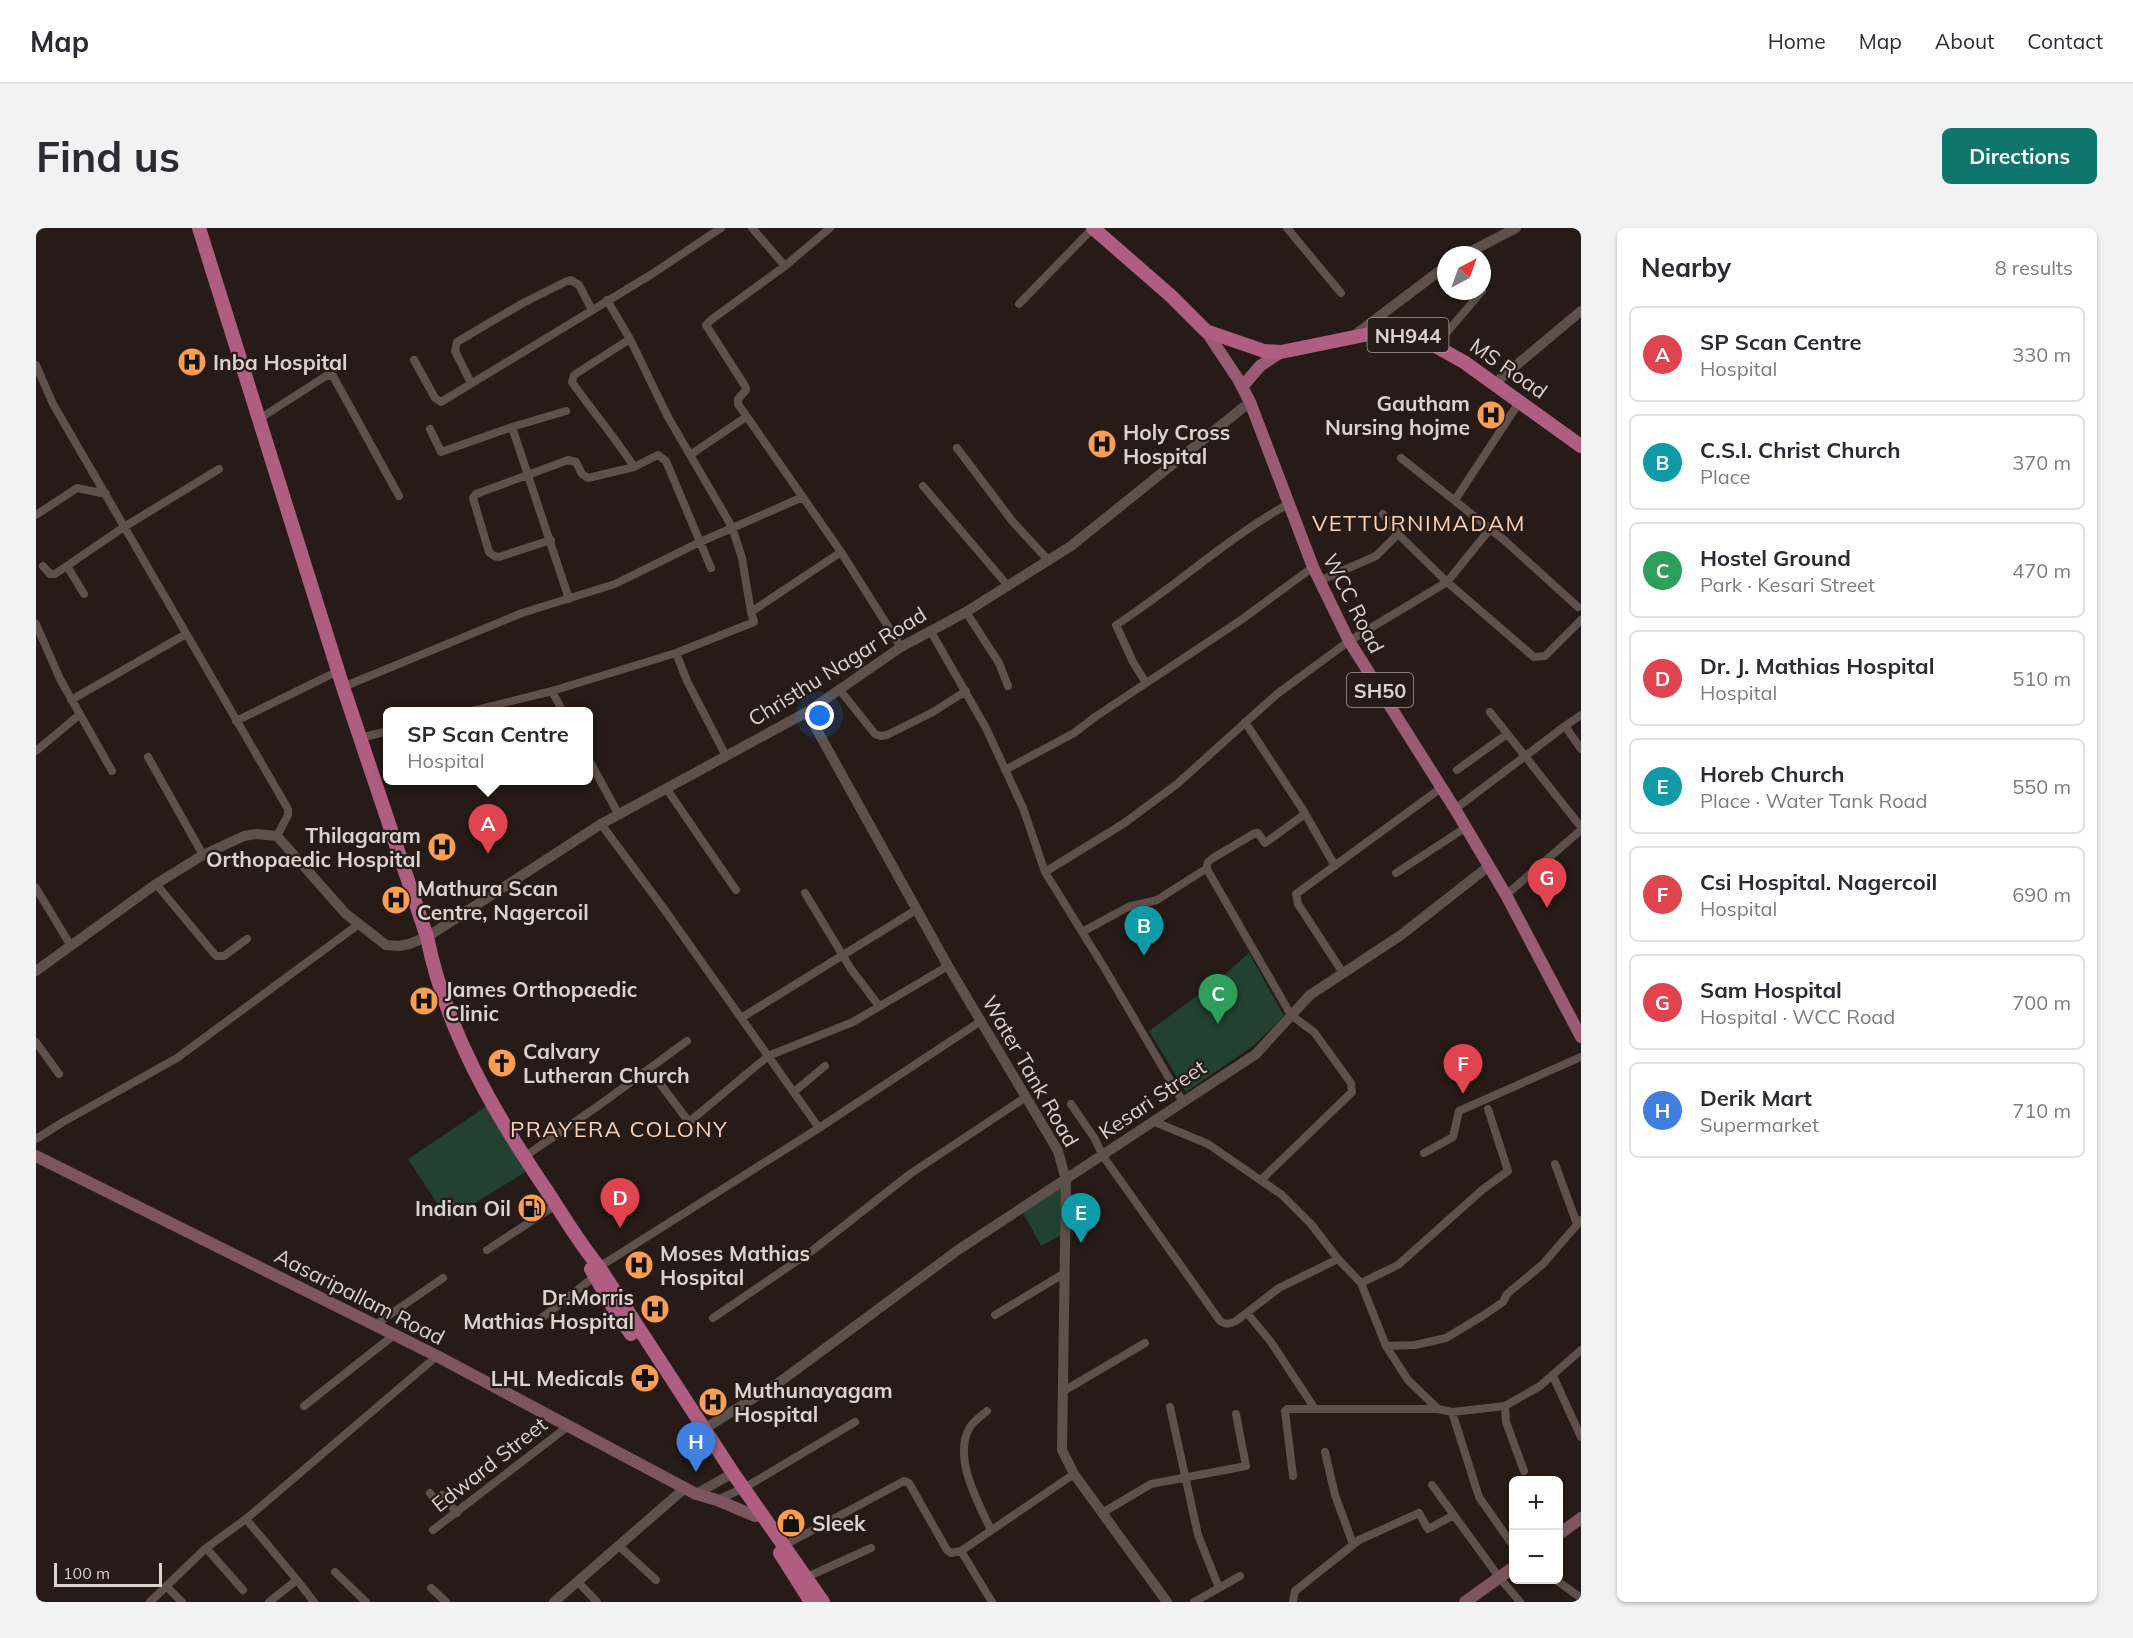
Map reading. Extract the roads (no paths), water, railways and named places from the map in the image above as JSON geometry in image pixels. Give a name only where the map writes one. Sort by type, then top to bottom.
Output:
[{"type":"highway","points":[[200,228],[343,687],[427,937],[433,968],[454,1029],[472,1068],[524,1156],[580,1243],[615,1311],[758,1514],[811,1602]]},
{"type":"highway","name":"MS Road","points":[[1093,228],[1206,330],[1264,351],[1281,352],[1380,332],[1419,337],[1436,345],[1495,383],[1581,446]]},
{"type":"highway","points":[[596,1272],[704,1429],[730,1475]]},
{"type":"highway","points":[[758,1514],[785,1545],[823,1602]]},
{"type":"main road","name":"WCC Road","points":[[1206,330],[1250,402],[1313,567],[1349,641],[1455,809],[1506,895],[1581,1037]]},
{"type":"main road","points":[[1242,387],[1254,371],[1281,352]]},
{"type":"main road","name":"Aasaripallam Road","points":[[36,1156],[437,1356],[690,1491],[758,1514]]},
{"type":"main road","points":[[1563,1531],[1581,1518]]},
{"type":"main road","points":[[1466,1602],[1509,1570]]},
{"type":"street","points":[[414,360],[435,398],[439,401],[652,274],[720,228]]},
{"type":"street","points":[[752,228],[785,266]]},
{"type":"street","points":[[830,228],[785,266],[706,325],[745,386],[746,390],[738,402],[746,417],[841,552],[901,647]]},
{"type":"street","points":[[1019,304],[1093,228]]},
{"type":"street","points":[[1287,228],[1341,293]]},
{"type":"street","points":[[1481,246],[1516,228]]},
{"type":"street","points":[[1352,337],[1437,273]]},
{"type":"street","points":[[471,384],[455,351],[458,342],[523,303],[565,282],[574,281],[579,285],[592,309]]},
{"type":"street","points":[[485,707],[552,691],[676,653],[754,622],[742,558],[732,527],[668,417],[630,339],[607,300]]},
{"type":"street","points":[[1436,345],[1474,300]]},
{"type":"street","points":[[1495,383],[1581,310]]},
{"type":"street","points":[[630,339],[574,375],[572,382],[621,446],[634,467]]},
{"type":"street","points":[[36,365],[53,404],[288,809],[288,815],[277,836],[256,834],[244,836],[203,855],[156,885],[36,970]]},
{"type":"street","points":[[259,419],[326,376],[333,376],[399,496]]},
{"type":"street","points":[[1455,500],[1520,401]]},
{"type":"street","name":"Christhu Nagar Road","points":[[277,836],[346,914],[386,945],[399,946],[427,937],[601,824],[807,712],[901,647],[966,612],[1049,561],[1071,546],[1250,402]]},
{"type":"street","points":[[430,429],[441,452],[566,411]]},
{"type":"street","points":[[690,455],[746,417]]},
{"type":"street","points":[[512,427],[530,475],[569,599]]},
{"type":"street","points":[[957,448],[1013,522],[1049,561]]},
{"type":"street","points":[[551,540],[499,557],[494,556],[489,552],[473,501],[476,494],[568,460],[576,462],[582,474],[588,478],[634,467],[658,455],[663,458],[711,568]]},
{"type":"street","points":[[1401,458],[1490,529],[1580,607]]},
{"type":"street","points":[[43,566],[53,574],[123,527],[219,469]]},
{"type":"street","points":[[924,486],[1008,586]]},
{"type":"street","points":[[36,515],[77,488],[106,494]]},
{"type":"street","points":[[343,687],[522,614],[615,584],[732,527],[803,497]]},
{"type":"street","points":[[1146,683],[1133,662],[1116,625],[1261,519],[1290,503]]},
{"type":"street","points":[[1383,514],[1398,534],[1447,582],[1534,657],[1545,656],[1581,620]]},
{"type":"street","points":[[1045,872],[1123,825],[1177,784],[1277,694],[1349,641],[1447,582],[1490,529]]},
{"type":"street","points":[[1319,580],[1376,556],[1398,534]]},
{"type":"street","points":[[751,612],[841,552]]},
{"type":"street","points":[[67,566],[84,594]]},
{"type":"street","points":[[1005,770],[1074,733],[1241,620],[1313,567]]},
{"type":"street","points":[[966,612],[999,663],[1008,686]]},
{"type":"street","points":[[36,625],[60,679],[112,771]]},
{"type":"street","points":[[930,630],[966,690],[1005,770],[1023,808],[1045,872],[1183,1102]]},
{"type":"street","points":[[71,700],[186,634]]},
{"type":"street","points":[[676,653],[687,681],[726,756]]},
{"type":"street","points":[[236,721],[338,671]]},
{"type":"street","points":[[839,689],[874,734],[881,736],[933,712],[966,690]]},
{"type":"street","points":[[552,691],[561,707]]},
{"type":"street","name":"Water Tank Road","points":[[807,712],[948,966],[1058,1151],[1066,1180],[1062,1450],[1074,1474],[1167,1602]]},
{"type":"street","points":[[1490,712],[1581,829],[1506,895]]},
{"type":"street","points":[[36,751],[79,715]]},
{"type":"street","points":[[1455,809],[1581,716]]},
{"type":"street","points":[[1245,722],[1305,814],[1335,866]]},
{"type":"street","points":[[1565,726],[1581,749]]},
{"type":"street","points":[[360,738],[383,732]]},
{"type":"street","points":[[1457,770],[1507,734]]},
{"type":"street","points":[[148,757],[203,855]]},
{"type":"street","points":[[593,767],[619,814]]},
{"type":"street","points":[[1343,973],[1298,904],[1296,897],[1299,891],[1441,788]]},
{"type":"street","points":[[666,789],[736,890]]},
{"type":"street","points":[[1082,932],[1128,907],[1157,900],[1206,870],[1208,862],[1213,858],[1255,833],[1258,833],[1265,843],[1305,814]]},
{"type":"street","points":[[601,824],[795,1091],[819,1128]]},
{"type":"street","points":[[1396,873],[1466,828]]},
{"type":"street","name":"Kesari Street","points":[[704,1429],[781,1381],[958,1250],[1256,1054],[1310,995],[1401,935],[1489,866]]},
{"type":"street","points":[[1206,870],[1291,1015],[1314,1032],[1351,1083],[1352,1092],[1261,1180]]},
{"type":"street","points":[[156,885],[216,956],[224,956],[247,939]]},
{"type":"street","points":[[36,888],[71,946]]},
{"type":"street","points":[[805,892],[843,955],[879,1006]]},
{"type":"street","points":[[741,1018],[916,910]]},
{"type":"street","points":[[36,1139],[177,1058],[359,924]]},
{"type":"street","points":[[649,1069],[689,1122],[768,1056],[853,1022],[948,966]]},
{"type":"street","points":[[530,1327],[596,1272],[981,1021]]},
{"type":"street","points":[[524,1156],[687,1041]]},
{"type":"street","points":[[36,1042],[59,1074]]},
{"type":"street","points":[[1424,1153],[1453,1137],[1459,1111],[1581,1057]]},
{"type":"street","points":[[795,1091],[825,1066]]},
{"type":"street","points":[[713,1318],[813,1250],[910,1174],[1026,1097]]},
{"type":"street","points":[[1071,1104],[1095,1139],[1103,1156],[1220,1321],[1232,1324],[1279,1288],[1338,1259]]},
{"type":"street","points":[[1361,1283],[1398,1265],[1482,1190],[1508,1171],[1488,1109]]},
{"type":"street","points":[[1155,1122],[1208,1144],[1282,1195],[1311,1224],[1338,1259],[1361,1283],[1386,1346],[1408,1380],[1438,1409]]},
{"type":"street","points":[[1386,1346],[1415,1345],[1446,1338],[1503,1302],[1507,1294],[1544,1264],[1579,1222],[1555,1164]]},
{"type":"street","points":[[487,1250],[556,1205]]},
{"type":"street","points":[[995,1315],[1063,1274]]},
{"type":"street","points":[[375,1325],[443,1278]]},
{"type":"street","points":[[1247,1313],[1271,1342],[1315,1409]]},
{"type":"street","points":[[304,1406],[394,1335]]},
{"type":"street","points":[[1062,1392],[1145,1343]]},
{"type":"street","points":[[1293,1476],[1285,1411],[1289,1409],[1438,1409],[1452,1412],[1505,1406],[1540,1386],[1581,1350]]},
{"type":"street","points":[[150,1602],[206,1548],[246,1519],[437,1356]]},
{"type":"street","points":[[1552,1376],[1581,1437]]},
{"type":"street","points":[[1505,1406],[1506,1422],[1524,1471]]},
{"type":"street","points":[[1170,1407],[1198,1535],[1219,1588]]},
{"type":"street","points":[[987,1411],[971,1425],[963,1447],[963,1456],[971,1484],[991,1530]]},
{"type":"street","points":[[1452,1412],[1479,1497],[1509,1540]]},
{"type":"street","points":[[1102,1513],[1151,1484],[1246,1466],[1236,1414]]},
{"type":"street","points":[[717,1500],[855,1422]]},
{"type":"street","name":"Edward Street","points":[[432,1530],[567,1427]]},
{"type":"street","points":[[1325,1452],[1335,1494],[1353,1544]]},
{"type":"street","points":[[785,1545],[904,1481],[909,1483],[947,1550],[951,1553],[961,1551],[1074,1474]]},
{"type":"street","points":[[554,1602],[619,1546],[690,1491],[730,1475]]},
{"type":"street","points":[[1432,1485],[1520,1602]]},
{"type":"street","points":[[430,1493],[435,1500],[442,1495],[457,1513]]},
{"type":"street","points":[[1293,1602],[1295,1592],[1353,1544],[1419,1514],[1428,1529],[1454,1515]]},
{"type":"street","points":[[246,1519],[314,1602]]},
{"type":"street","points":[[619,1546],[656,1580]]},
{"type":"street","points":[[206,1548],[243,1590]]},
{"type":"street","points":[[807,1577],[871,1548]]},
{"type":"street","points":[[961,1551],[993,1602]]},
{"type":"street","points":[[335,1572],[366,1602]]},
{"type":"street","points":[[1194,1602],[1240,1576]]},
{"type":"street","points":[[269,1602],[297,1580]]},
{"type":"street","points":[[578,1581],[597,1602]]},
{"type":"street","points":[[1562,1584],[1581,1598]]},
{"type":"street","points":[[166,1586],[182,1602]]},
{"type":"street","points":[[431,1588],[446,1602]]},
{"type":"place","name":"Inba Hospital","points":[[192,362]]},
{"type":"place","name":"Gautham Nursing hojme","points":[[1491,415]]},
{"type":"place","name":"Holy Cross Hospital","points":[[1102,444]]},
{"type":"place","name":"Thilagaram Orthopaedic Hospital","points":[[442,847]]},
{"type":"place","name":"SP Scan Centre","points":[[488,854]]},
{"type":"place","name":"Mathura Scan Centre, Nagercoil","points":[[396,900]]},
{"type":"place","name":"Sam Hospital","points":[[1547,908]]},
{"type":"place","name":"C.S.I. Christ Church","points":[[1144,956]]},
{"type":"place","name":"James Orthopaedic Clinic","points":[[424,1001]]},
{"type":"place","name":"Hostel Ground","points":[[1218,1024]]},
{"type":"place","name":"Calvary Lutheran Church","points":[[502,1063]]},
{"type":"place","name":"Csi Hospital. Nagercoil","points":[[1463,1094]]},
{"type":"place","name":"Indian Oil","points":[[532,1208]]},
{"type":"place","name":"Dr. J. Mathias Hospital","points":[[620,1228]]},
{"type":"place","name":"Horeb Church","points":[[1081,1243]]},
{"type":"place","name":"Moses Mathias Hospital","points":[[639,1265]]},
{"type":"place","name":"Dr.Morris Mathias Hospital","points":[[655,1309]]},
{"type":"place","name":"LHL Medicals","points":[[645,1378]]},
{"type":"place","name":"Muthunayagam Hospital","points":[[713,1402]]},
{"type":"place","name":"Derik Mart","points":[[696,1472]]},
{"type":"place","name":"Sleek","points":[[791,1523]]},
{"type":"district","name":"VETTURNIMADAM","points":[[1419,523]]},
{"type":"district","name":"PRAYERA COLONY","points":[[619,1129]]}]
